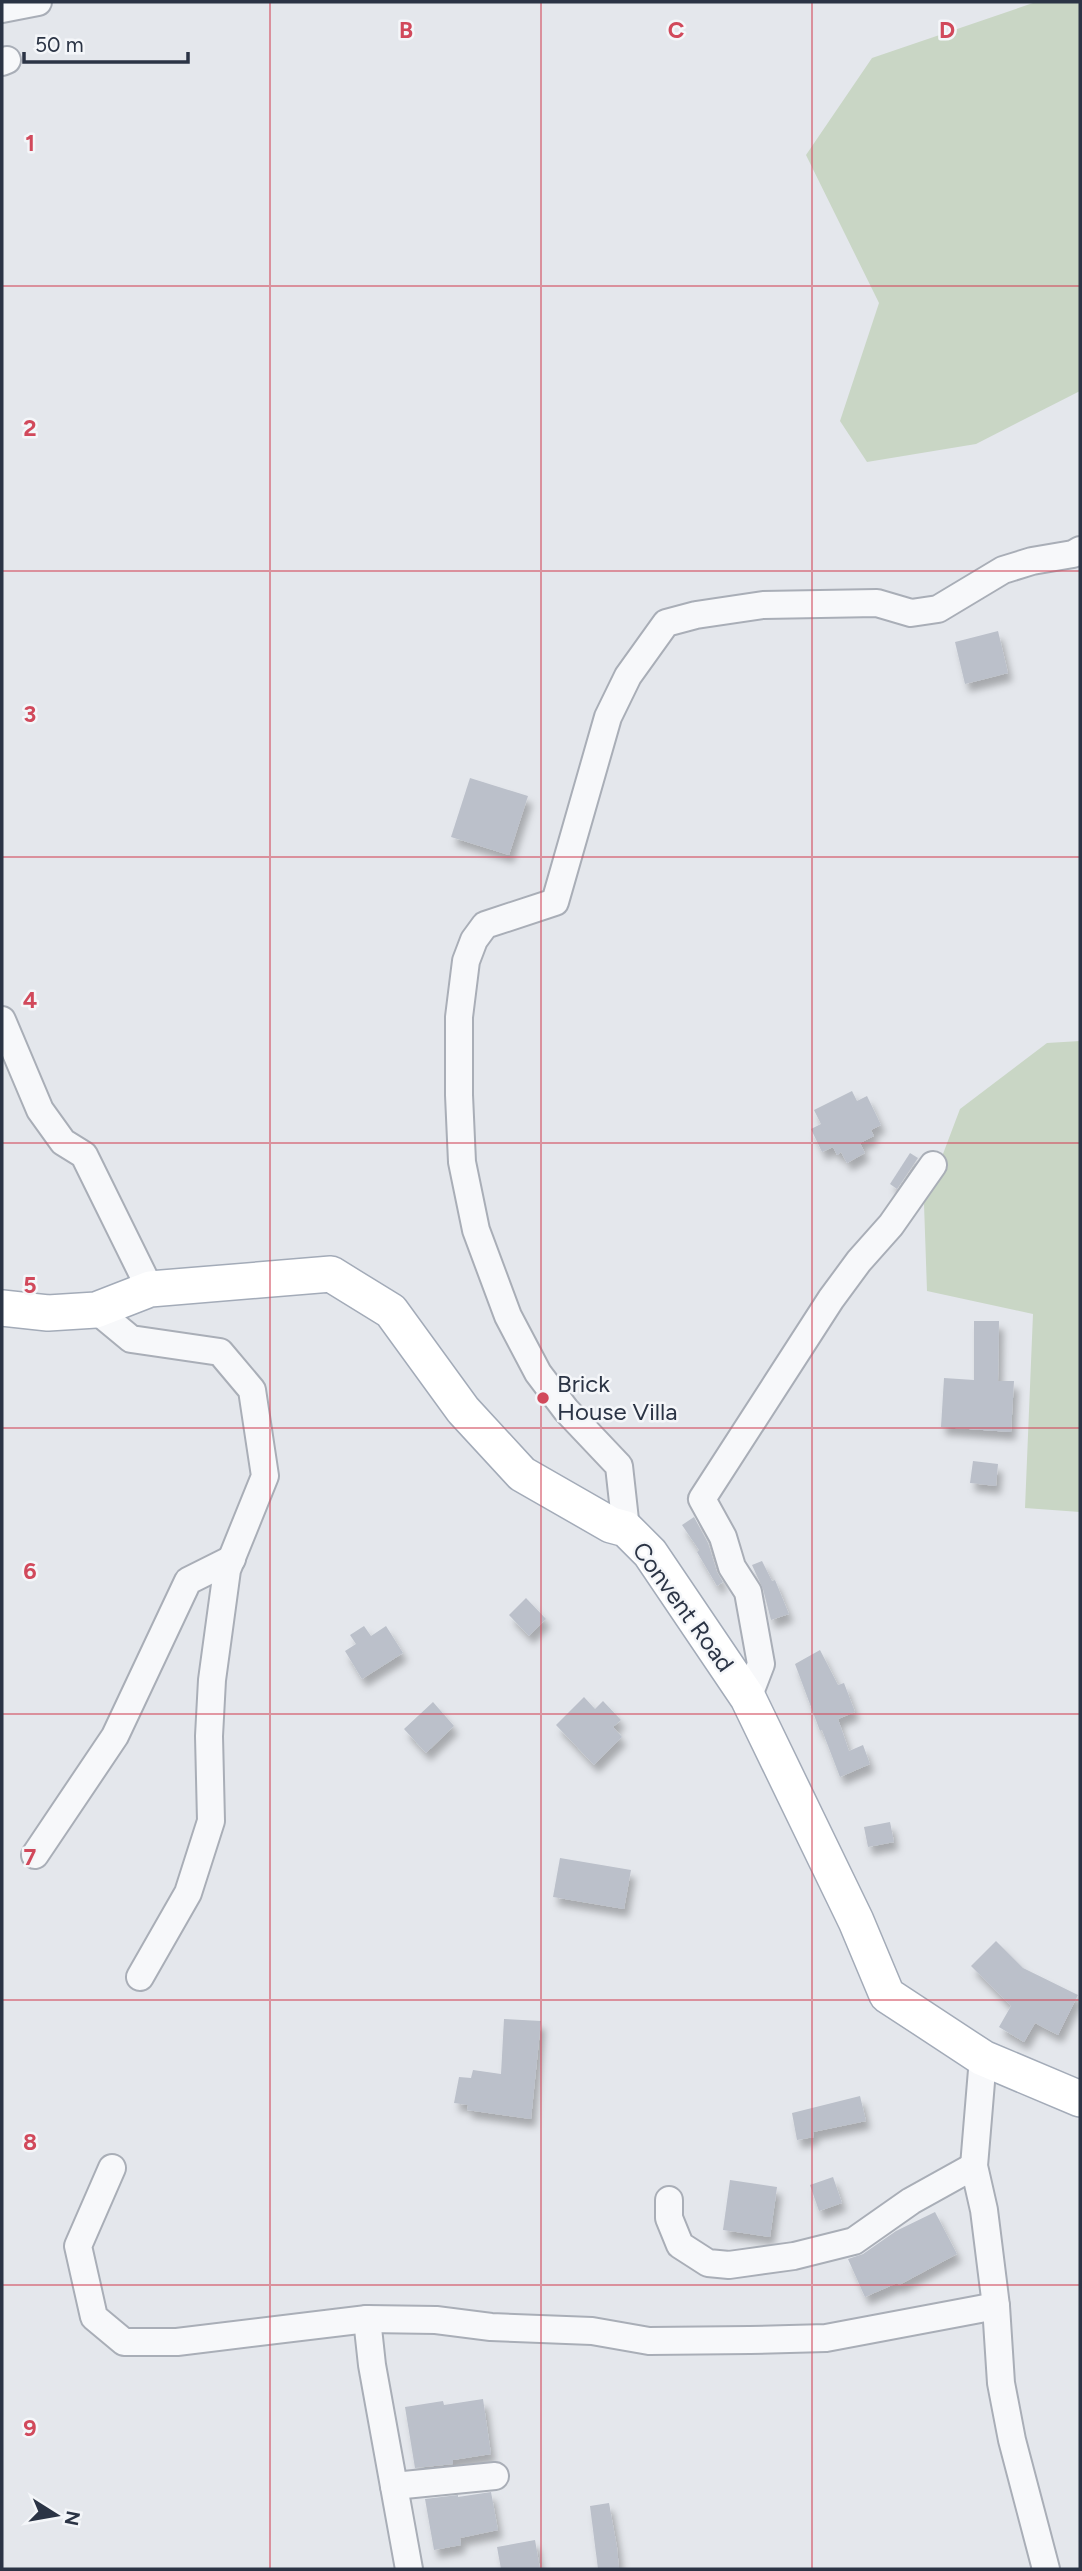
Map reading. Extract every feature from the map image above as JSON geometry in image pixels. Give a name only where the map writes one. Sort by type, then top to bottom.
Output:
[{"type":"main road","name":"Convent Road","points":[[2,1308],[48,1313],[96,1310],[150,1289],[331,1274],[391,1311],[463,1410],[522,1474],[611,1525],[626,1529],[650,1553],[748,1698],[856,1921],[887,1995],[984,2058],[1080,2099]]},
{"type":"street","points":[[2,9],[38,2]]},
{"type":"street","points":[[626,1529],[619,1466],[566,1410],[538,1373],[508,1316],[476,1230],[462,1162],[459,1096],[459,1017],[466,961],[474,940],[485,926],[555,902],[608,717],[628,676],[666,623],[696,615],[763,605],[877,603],[911,613],[938,609],[1003,570],[1031,561],[1073,554],[1080,550]]},
{"type":"street","points":[[2,1020],[40,1110],[63,1142],[85,1155],[150,1289]]},
{"type":"street","points":[[748,1698],[761,1664],[748,1592],[732,1567],[723,1537],[702,1499],[825,1308],[859,1261],[891,1225],[933,1164]]},
{"type":"street","points":[[96,1310],[131,1339],[220,1352],[252,1390],[265,1476],[227,1570],[212,1680],[209,1736],[211,1821],[188,1893],[140,1977]]},
{"type":"street","points":[[35,1855],[115,1736],[188,1581],[232,1559]]},
{"type":"street","points":[[984,2058],[974,2166],[984,2210],[996,2306],[1001,2383],[1012,2440],[1046,2569]]},
{"type":"street","points":[[669,2200],[669,2218],[680,2245],[708,2263],[729,2265],[794,2256],[853,2241],[911,2201],[974,2166]]},
{"type":"street","points":[[112,2168],[78,2246],[94,2317],[124,2342],[177,2342],[367,2319],[436,2320],[491,2327],[592,2331],[649,2341],[826,2338],[996,2306]]},
{"type":"street","points":[[367,2319],[409,2569]]},
{"type":"street","points":[[394,2486],[495,2476]]},
{"type":"green space","points":[[1036,2],[1080,2],[1080,391],[976,444],[867,462],[840,421],[879,303],[806,155],[872,58]]},
{"type":"green space","points":[[1080,1041],[1080,1512],[1025,1508],[1033,1314],[927,1291],[924,1204],[960,1109],[1047,1043]]},
{"type":"building","points":[[998,631],[1008,673],[965,684],[955,642]]},
{"type":"building","points":[[470,778],[528,796],[509,855],[451,837]]},
{"type":"building","points":[[852,1091],[857,1101],[867,1096],[881,1125],[871,1130],[874,1136],[860,1143],[865,1153],[847,1163],[841,1152],[837,1155],[833,1147],[822,1152],[811,1129],[821,1124],[814,1110]]},
{"type":"building","points":[[910,1153],[918,1158],[897,1189],[890,1184]]},
{"type":"building","points":[[974,1321],[999,1321],[998,1381],[1014,1381],[1011,1432],[941,1427],[944,1378],[974,1380]]},
{"type":"building","points":[[973,1461],[998,1464],[996,1486],[970,1483]]},
{"type":"building","points":[[694,1517],[708,1543],[723,1582],[717,1586],[697,1552],[699,1550],[682,1525]]},
{"type":"building","points":[[762,1561],[772,1581],[775,1580],[789,1614],[771,1620],[763,1589],[752,1565]]},
{"type":"building","points":[[526,1598],[546,1619],[529,1636],[509,1615]]},
{"type":"building","points":[[364,1626],[371,1636],[386,1626],[403,1653],[362,1679],[345,1651],[356,1644],[350,1635]]},
{"type":"building","points":[[820,1650],[838,1685],[844,1683],[855,1712],[838,1719],[849,1751],[863,1745],[870,1764],[840,1777],[795,1664]]},
{"type":"building","points":[[584,1697],[595,1709],[603,1701],[621,1720],[613,1727],[622,1737],[594,1765],[556,1725]]},
{"type":"building","points":[[433,1702],[454,1726],[426,1753],[404,1729]]},
{"type":"building","points":[[890,1822],[894,1842],[868,1847],[864,1827]]},
{"type":"building","points":[[560,1858],[631,1870],[624,1909],[553,1897]]},
{"type":"building","points":[[996,1941],[1023,1968],[1078,1995],[1058,2035],[1035,2023],[1024,2042],[999,2027],[1011,2006],[971,1966]]},
{"type":"building","points":[[504,2019],[541,2021],[531,2119],[467,2110],[468,2105],[454,2103],[459,2077],[471,2078],[473,2070],[501,2074]]},
{"type":"building","points":[[860,2096],[866,2121],[813,2132],[814,2137],[797,2140],[792,2113]]},
{"type":"building","points":[[833,2177],[842,2203],[819,2211],[810,2185]]},
{"type":"building","points":[[730,2180],[777,2187],[770,2237],[723,2230]]},
{"type":"building","points":[[935,2212],[957,2254],[899,2285],[897,2283],[865,2297],[848,2259],[863,2254],[896,2231]]},
{"type":"building","points":[[483,2399],[491,2454],[453,2460],[453,2464],[415,2468],[405,2407]]},
{"type":"building","points":[[491,2492],[498,2530],[460,2538],[461,2545],[434,2550],[425,2499]]},
{"type":"building","points":[[609,2503],[619,2569],[598,2569],[590,2506]]},
{"type":"building","points":[[535,2540],[540,2569],[501,2569],[497,2547]]},
{"type":"place","name":"Brick House Villa","points":[[543,1398]]}]
